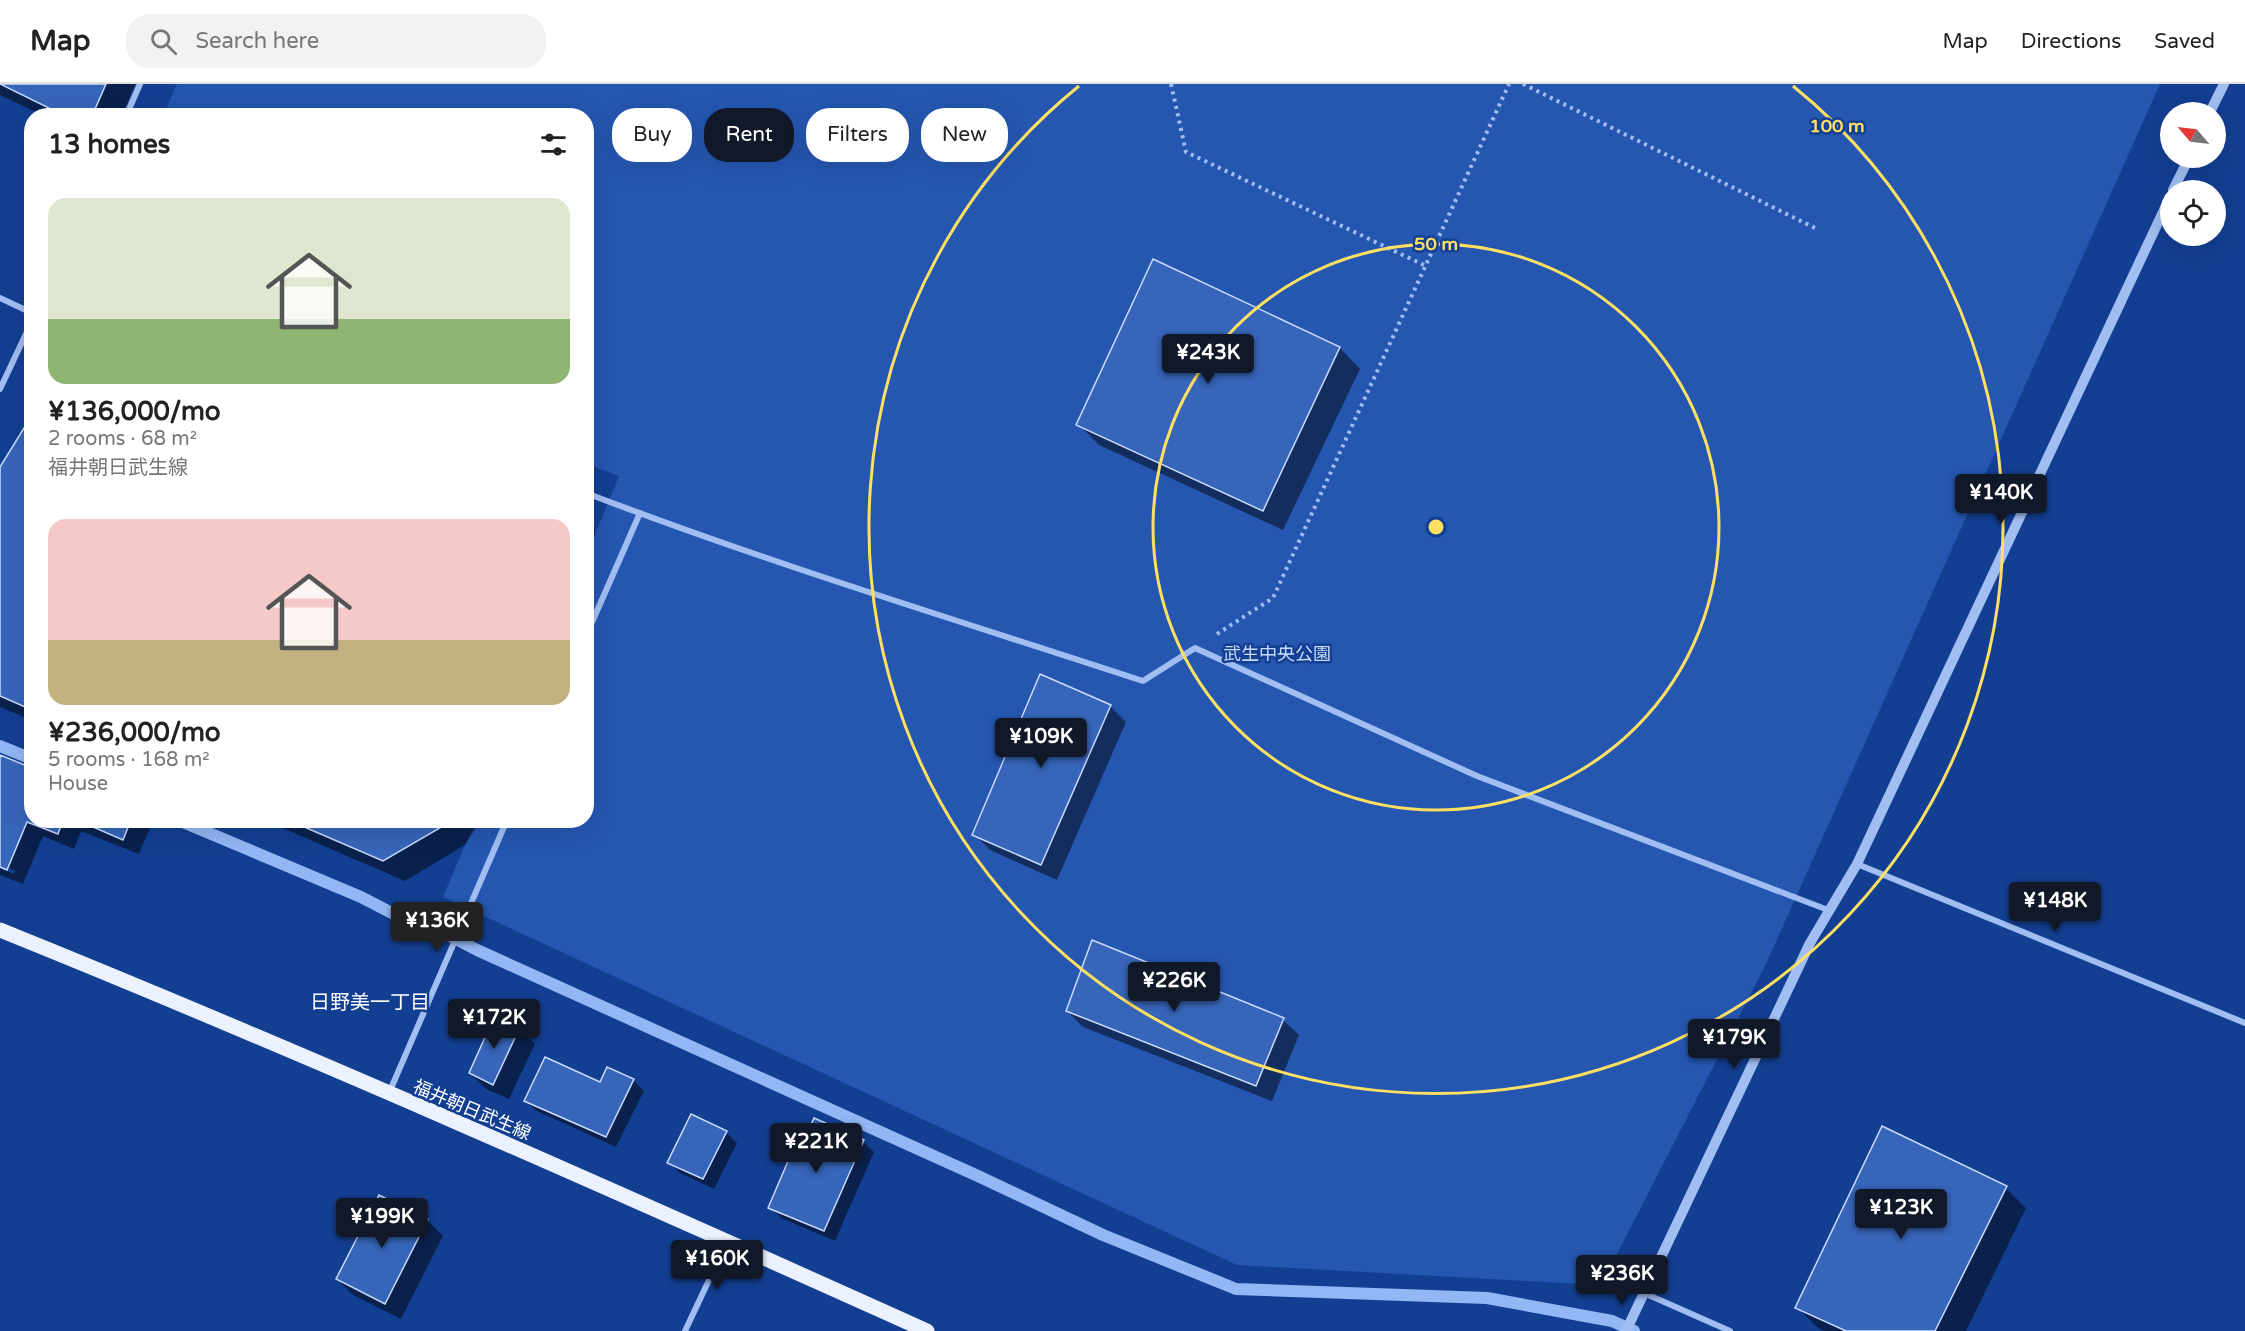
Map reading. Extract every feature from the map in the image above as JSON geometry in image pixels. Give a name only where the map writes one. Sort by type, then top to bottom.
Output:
[{"type":"main road","name":"福井朝日武生線","points":[[0,930],[388,1094],[927,1331]]},
{"type":"street","points":[[130,108],[140,84]]},
{"type":"street","points":[[2215,102],[2223,84]]},
{"type":"street","points":[[1626,1331],[1828,910],[1857,864],[2160,218]]},
{"type":"street","points":[[0,298],[24,309]]},
{"type":"street","points":[[0,389],[24,338]]},
{"type":"street","points":[[594,496],[896,601],[1143,681],[1195,648],[1477,776],[1828,910]]},
{"type":"street","points":[[594,618],[640,513]]},
{"type":"street","points":[[388,1094],[504,828]]},
{"type":"street","points":[[1857,864],[2245,1023]]},
{"type":"street","points":[[685,1331],[728,1242]]},
{"type":"street","points":[[1644,1293],[1731,1331]]},
{"type":"path","points":[[1171,84],[1186,152],[1426,266]]},
{"type":"path","points":[[1195,648],[1273,598],[1509,84]]},
{"type":"path","points":[[1523,84],[1815,228]]},
{"type":"green space","name":"武生中央公園","points":[[177,84],[2160,84],[1766,964],[1601,1285],[1237,1265],[443,897],[472,828],[594,828],[594,537],[619,476],[594,467],[594,108],[166,108]]},
{"type":"building","points":[[0,84],[106,84],[96,108],[49,108]]},
{"type":"building","points":[[1153,259],[1340,347],[1263,511],[1076,425]]},
{"type":"building","points":[[24,428],[24,706],[0,696],[0,467]]},
{"type":"building","points":[[1040,674],[1111,705],[1041,865],[972,835]]},
{"type":"building","points":[[0,755],[24,765],[24,828],[7,870],[0,867]]},
{"type":"building","points":[[42,828],[60,828],[58,834]]},
{"type":"building","points":[[95,828],[128,828],[123,840]]},
{"type":"building","points":[[307,828],[440,828],[383,861]]},
{"type":"building","points":[[1092,940],[1284,1018],[1256,1086],[1066,1011]]},
{"type":"building","points":[[495,1015],[520,1027],[493,1085],[469,1073]]},
{"type":"building","points":[[545,1057],[600,1082],[607,1067],[634,1079],[606,1137],[524,1101]]},
{"type":"building","points":[[691,1114],[727,1131],[703,1179],[667,1163]]},
{"type":"building","points":[[814,1118],[864,1140],[824,1231],[768,1208],[803,1126],[809,1129]]},
{"type":"building","points":[[1882,1126],[2007,1186],[1935,1331],[1846,1331],[1795,1308]]},
{"type":"building","points":[[379,1195],[428,1219],[385,1304],[336,1279]]},
{"type":"waterway","points":[[0,746],[24,756]]},
{"type":"waterway","points":[[197,828],[361,897],[411,923],[424,922],[477,950],[978,1176],[1103,1235],[1236,1289],[1487,1298],[1612,1321],[1634,1331]]},
{"type":"district","name":"日野美一丁目","points":[[370,1003]]}]
